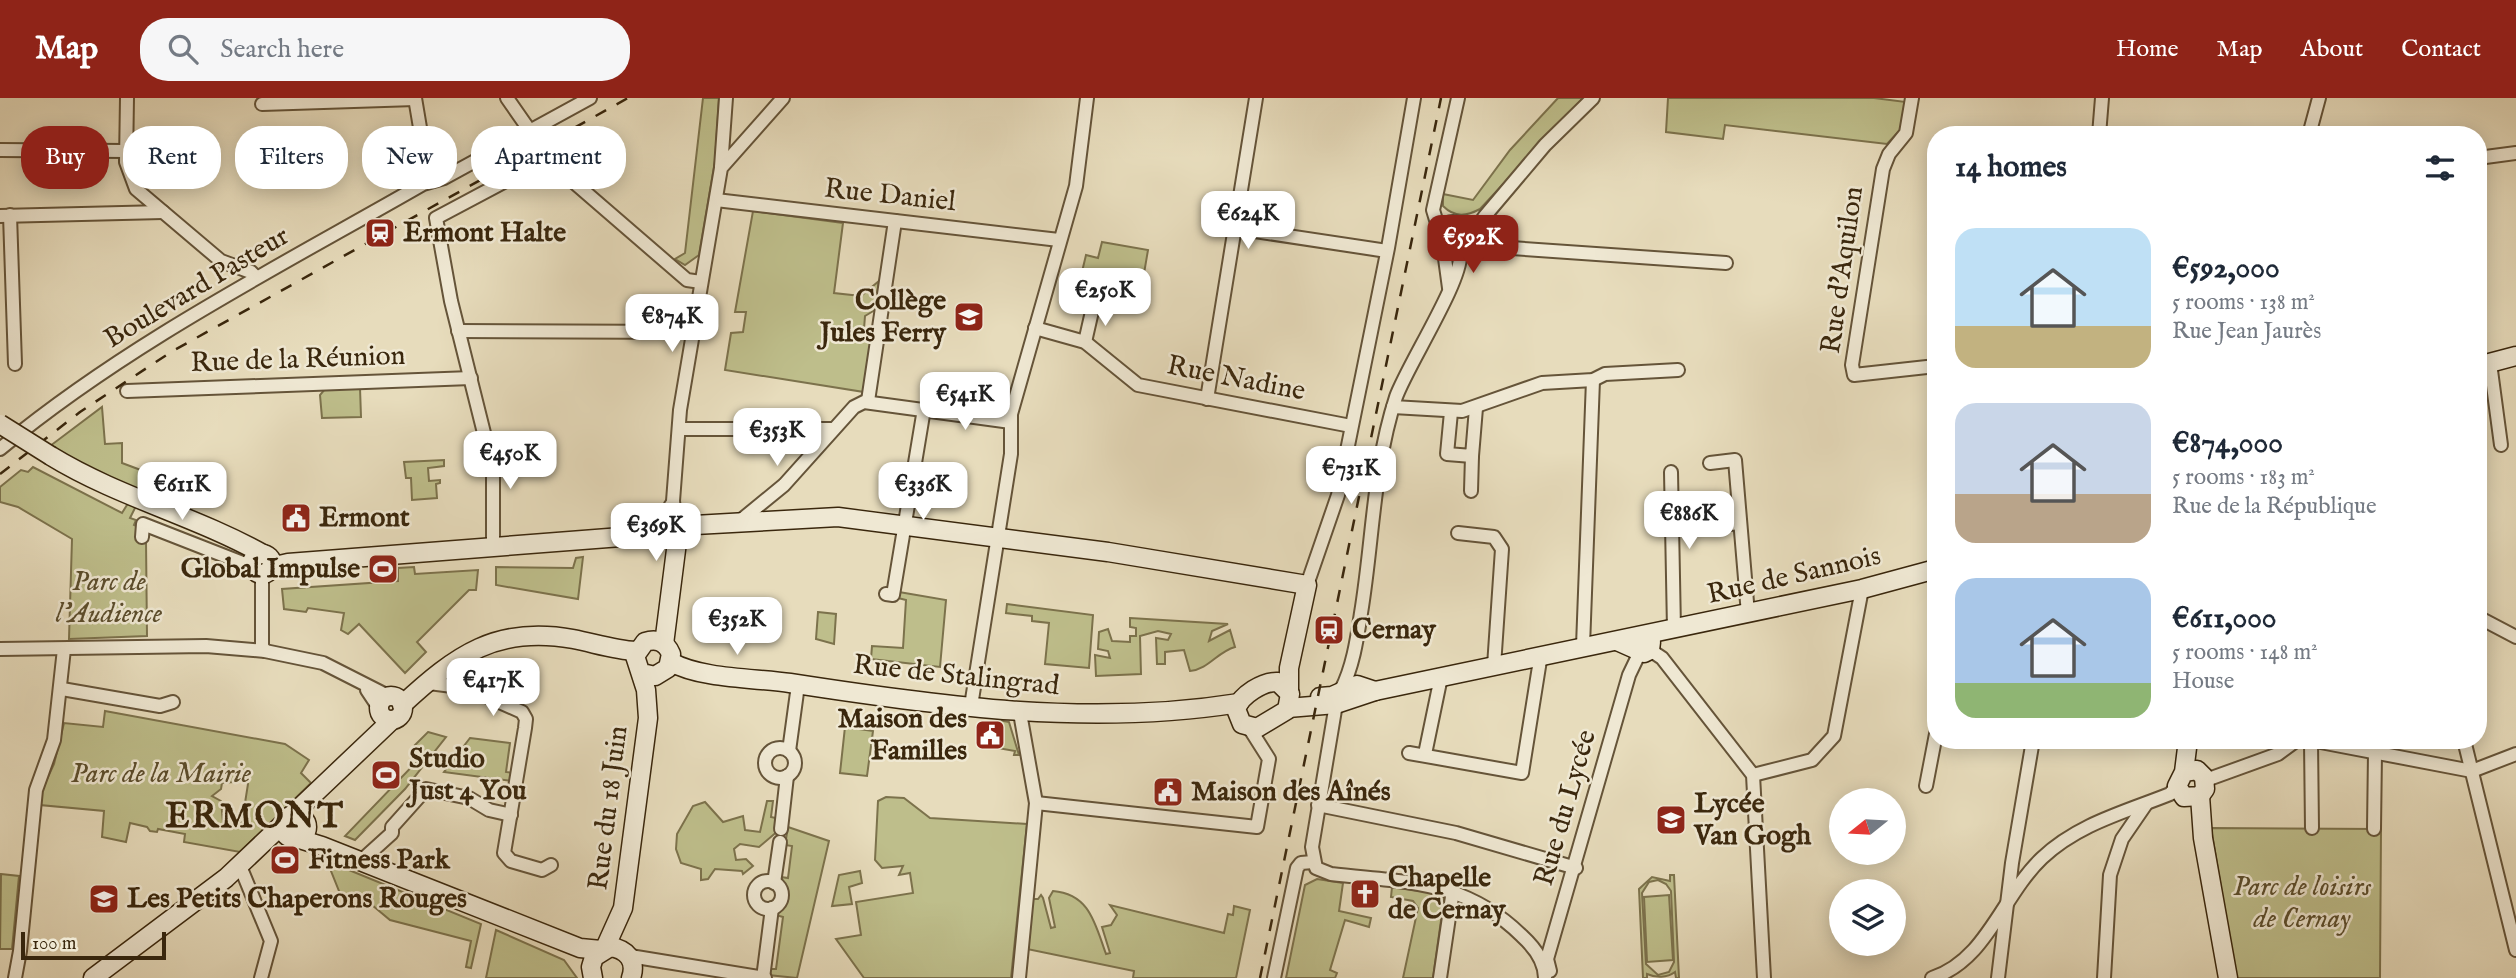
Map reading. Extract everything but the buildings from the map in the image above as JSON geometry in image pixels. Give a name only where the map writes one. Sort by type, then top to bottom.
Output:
[{"type":"street","points":[[126,126],[127,98]]},
{"type":"street","points":[[508,98],[527,126]]},
{"type":"street","name":"Boulevard Pasteur","points":[[539,126],[590,98]]},
{"type":"street","points":[[667,534],[692,332],[721,168],[726,98]]},
{"type":"street","points":[[721,168],[783,98]]},
{"type":"street","points":[[971,706],[1011,454],[1011,422],[1076,186],[1087,98]]},
{"type":"street","points":[[1207,399],[1256,98]]},
{"type":"street","points":[[1257,733],[1289,698],[1289,668],[1307,584],[1338,495],[1387,251],[1414,98]]},
{"type":"street","points":[[1449,288],[1444,251],[1437,242],[1439,230],[1433,210],[1458,98]]},
{"type":"street","points":[[1545,978],[1541,959],[1517,930],[1487,908],[1453,890],[1331,874],[1319,870],[1313,862],[1318,806],[1352,663],[1366,584],[1373,507],[1393,407],[1449,288],[1455,281],[1466,246],[1485,216],[1545,145],[1593,98]]},
{"type":"street","name":"Rue d'Aquilon","points":[[1912,98],[1906,133],[1889,154],[1883,169],[1852,365],[1854,375],[1927,367]]},
{"type":"street","points":[[2100,126],[2102,98]]},
{"type":"street","points":[[2311,126],[2319,98]]},
{"type":"street","points":[[262,104],[415,99],[420,126]]},
{"type":"street","points":[[0,150],[123,151]]},
{"type":"street","points":[[2487,157],[2516,153]]},
{"type":"street","points":[[493,546],[493,469],[440,254],[436,218],[547,159],[687,280],[701,282]]},
{"type":"street","points":[[136,189],[221,261],[251,272],[256,277]]},
{"type":"street","name":"Boulevard Pasteur","points":[[1,444],[79,390],[256,277],[415,189]]},
{"type":"street","name":"Rue Daniel","points":[[716,200],[1059,240]]},
{"type":"street","points":[[15,364],[5,216],[163,212]]},
{"type":"street","points":[[1439,230],[1446,223],[1461,224],[1485,216]]},
{"type":"street","points":[[868,401],[895,221]]},
{"type":"street","points":[[1461,224],[1466,246]]},
{"type":"street","points":[[1235,228],[1387,251]]},
{"type":"street","points":[[1444,251],[1466,246],[1726,263]]},
{"type":"street","points":[[1085,342],[1093,307]]},
{"type":"street","name":"Rue Nadine","points":[[1035,328],[1085,342],[1138,386],[1351,426]]},
{"type":"street","points":[[458,331],[692,332]]},
{"type":"street","points":[[2487,364],[2516,356]]},
{"type":"street","points":[[1393,407],[1451,412],[1476,408],[1542,383],[1592,380],[1605,374],[1678,370]]},
{"type":"street","name":"Rue de la Réunion","points":[[127,391],[471,378]]},
{"type":"street","points":[[2487,379],[2501,445]]},
{"type":"street","points":[[1583,646],[1592,380]]},
{"type":"street","points":[[736,524],[784,485],[854,407],[868,401],[1011,422]]},
{"type":"street","points":[[1471,491],[1476,408]]},
{"type":"street","points":[[886,594],[893,596],[923,409]]},
{"type":"street","points":[[1451,412],[1447,454],[1472,456]]},
{"type":"street","points":[[0,422],[21,432]]},
{"type":"street","points":[[0,422],[47,459]]},
{"type":"street","points":[[679,429],[833,429]]},
{"type":"street","points":[[1,444],[47,459],[265,564]]},
{"type":"street","points":[[1710,463],[1735,460],[1748,614]]},
{"type":"street","points":[[1671,472],[1650,641],[1753,775],[1764,978]]},
{"type":"street","points":[[142,537],[143,524],[265,564],[667,534],[701,527],[838,517],[997,540],[1108,552],[1307,584]]},
{"type":"street","points":[[1720,525],[1740,523]]},
{"type":"street","points":[[1458,533],[1494,537],[1502,549],[1494,666]]},
{"type":"street","name":"Rue du 18 Juin","points":[[592,975],[594,957],[622,962],[623,908],[648,718],[651,659],[667,534]]},
{"type":"street","points":[[265,564],[262,646],[265,651]]},
{"type":"street","name":"Rue de Sannois","points":[[1650,641],[1748,614],[1927,571]]},
{"type":"street","points":[[1753,775],[1812,760],[1834,736],[1862,589]]},
{"type":"street","points":[[2487,622],[2516,637]]},
{"type":"street","name":"Rue de Stalingrad","points":[[393,705],[434,678],[456,659],[485,643],[520,635],[558,637],[601,645],[681,668],[1020,713],[1116,713],[1239,703]]},
{"type":"street","points":[[1289,698],[1343,696],[1375,691],[1583,646],[1616,641],[1629,644],[1650,641]]},
{"type":"street","name":"Rue du Lycée","points":[[1552,978],[1547,959],[1576,868],[1629,675],[1650,641]]},
{"type":"street","points":[[0,649],[206,646],[265,651],[323,663],[393,705],[376,735],[310,799],[295,827],[269,839],[240,866],[93,978]]},
{"type":"street","points":[[15,978],[36,790],[52,749],[62,689],[64,649]]},
{"type":"street","points":[[1409,753],[1522,773],[1541,654]]},
{"type":"street","points":[[456,659],[459,680],[468,688]]},
{"type":"street","points":[[1036,803],[1257,827],[1269,760],[1257,733],[1238,719],[1239,703],[1289,668]]},
{"type":"street","points":[[1425,754],[1441,677]]},
{"type":"street","points":[[434,678],[468,688],[522,712],[526,719],[504,853],[511,861],[542,870],[551,865]]},
{"type":"street","points":[[1272,681],[1281,683],[1289,698]]},
{"type":"street","points":[[295,827],[322,846],[555,939],[622,962],[764,978],[772,908],[782,897],[774,883],[787,776],[795,766],[789,751],[798,685]]},
{"type":"street","points":[[62,689],[160,706],[173,702]]},
{"type":"street","points":[[1019,978],[1020,945],[1036,803],[1020,713]]},
{"type":"street","points":[[787,776],[779,778],[770,774],[765,762],[768,754],[775,748],[789,751]]},
{"type":"street","points":[[1926,786],[1933,749]]},
{"type":"street","points":[[1998,978],[2032,749]]},
{"type":"street","points":[[2188,749],[2188,786],[2203,838],[2228,978]]},
{"type":"street","points":[[1932,978],[1948,973],[1972,955],[2008,900],[2040,859],[2064,840],[2091,824],[2278,754],[2285,749]]},
{"type":"street","points":[[2311,749],[2312,828]]},
{"type":"street","points":[[2354,749],[2472,771],[2516,754]]},
{"type":"street","points":[[2466,749],[2516,950]]},
{"type":"street","points":[[2374,829],[2375,753]]},
{"type":"street","points":[[361,861],[392,833],[392,827],[426,789],[469,797],[489,810],[511,815]]},
{"type":"street","points":[[2104,978],[2110,875],[2122,839],[2146,804]]},
{"type":"street","points":[[1318,806],[1456,833],[1576,868]]},
{"type":"street","points":[[1274,978],[1297,868],[1301,863],[1313,862]]},
{"type":"street","points":[[240,866],[271,941],[261,978]]},
{"type":"street","points":[[772,908],[757,904],[754,893],[760,883],[774,883]]},
{"type":"street","points":[[1440,978],[1453,890]]},
{"type":"street","points":[[555,939],[577,955],[592,975]]},
{"type":"green space","points":[[703,98],[719,98],[715,161],[699,255],[685,265],[675,259],[685,253]]},
{"type":"green space","points":[[1558,98],[1583,98],[1480,209],[1461,215],[1452,213],[1443,206],[1443,194],[1473,200],[1510,150]]},
{"type":"green space","points":[[1668,98],[1874,98],[1906,102],[1901,129],[1887,144],[1725,125],[1723,139],[1666,132]]},
{"type":"green space","points":[[753,211],[843,223],[834,293],[861,296],[879,281],[875,310],[865,316],[864,329],[872,335],[864,392],[725,370],[731,333],[743,332],[746,312],[735,312]]},
{"type":"green space","points":[[1102,242],[1148,250],[1141,291],[1098,294],[1069,288],[1073,274],[1081,276],[1086,255],[1098,258]]},
{"type":"green space","points":[[360,388],[361,417],[322,418],[320,395],[325,389]]},
{"type":"green space","name":"Parc de l'Audience","points":[[102,407],[105,444],[122,443],[122,463],[146,472],[143,492],[130,518],[136,520],[134,525],[139,527],[136,540],[146,541],[147,636],[69,639],[72,539],[18,507],[0,502],[0,487],[21,470],[28,472],[33,467],[122,513],[135,492],[50,446]]},
{"type":"green space","points":[[444,460],[444,466],[428,468],[429,481],[440,480],[440,483],[436,484],[437,498],[412,500],[411,478],[406,478],[404,462]]},
{"type":"green space","points":[[583,557],[578,599],[496,585],[496,567],[573,568],[576,558]]},
{"type":"green space","points":[[414,567],[415,574],[478,570],[476,590],[469,590],[417,642],[426,652],[405,673],[359,624],[348,634],[341,630],[344,613],[308,608],[306,612],[284,609],[282,589],[398,581],[398,568]]},
{"type":"green space","points":[[899,592],[946,600],[940,667],[871,659],[872,646],[903,648],[906,600],[898,598]]},
{"type":"green space","points":[[1007,604],[1093,615],[1089,668],[1045,664],[1049,623],[1032,621],[1032,616],[1006,613]]},
{"type":"green space","points":[[818,612],[836,614],[834,644],[816,639]]},
{"type":"green space","points":[[1130,618],[1228,624],[1212,631],[1209,641],[1230,630],[1235,647],[1203,667],[1190,671],[1184,650],[1165,652],[1165,664],[1157,664],[1156,638],[1168,640],[1171,634],[1158,631],[1140,636],[1141,674],[1096,676],[1095,655],[1110,658],[1108,651],[1098,649],[1099,632],[1108,629],[1112,641],[1130,642],[1130,636],[1136,636],[1136,628],[1130,627]]},
{"type":"green space","name":"Parc de la Mairie","points":[[105,711],[285,744],[309,760],[301,773],[311,783],[240,852],[184,842],[185,834],[158,829],[157,832],[150,831],[147,827],[130,823],[126,842],[102,837],[104,811],[40,805],[42,790],[54,764],[64,723],[103,727]],"holes":[[[234,778],[242,779],[248,784],[242,822],[223,822],[221,801],[212,796],[221,789],[222,783],[233,782]]]},
{"type":"green space","points":[[998,720],[1009,722],[1019,755],[1014,755],[1015,751],[992,747]]},
{"type":"green space","points":[[845,727],[873,731],[867,776],[840,773]]},
{"type":"green space","points":[[428,732],[446,737],[405,789],[355,840],[345,836],[424,754],[415,745]]},
{"type":"green space","points":[[470,738],[510,743],[506,772],[513,773],[511,781],[444,772]]},
{"type":"green space","points":[[886,797],[904,798],[930,818],[1027,824],[1011,978],[864,978],[836,939],[861,935],[856,902],[913,893],[910,873],[899,875],[903,866],[882,868],[875,860],[878,801]]},
{"type":"green space","points":[[767,801],[773,801],[771,817],[780,819],[779,830],[759,847],[740,844],[734,849],[736,860],[746,859],[753,866],[743,874],[742,871],[715,869],[708,879],[701,880],[701,869],[681,863],[676,849],[677,834],[693,806],[705,802],[723,822],[743,816],[745,830],[760,832]]},
{"type":"green space","points":[[788,827],[829,841],[797,978],[768,975],[769,969],[776,969],[783,917],[776,915],[785,896],[781,877],[788,878],[792,846],[785,845]]},
{"type":"green space","name":"Parc de loisirs de Cernay","points":[[2211,828],[2381,829],[2380,978],[2236,978]]},
{"type":"green space","points":[[327,861],[481,924],[471,968],[466,967],[471,941],[390,920],[360,895],[349,905],[341,896]]},
{"type":"green space","points":[[860,871],[862,883],[849,887],[852,904],[832,906],[839,875]]},
{"type":"green space","points":[[1,874],[19,876],[12,949],[0,949]]},
{"type":"green space","points":[[1670,875],[1674,875],[1679,978],[1676,978],[1675,972],[1661,977],[1647,974],[1647,978],[1643,978],[1639,889],[1652,877],[1670,881]],"holes":[[[1658,880],[1666,884],[1671,891],[1674,962],[1669,972],[1658,975],[1646,964],[1642,893],[1649,882]]]},
{"type":"green space","points":[[1317,879],[1343,883],[1339,911],[1371,918],[1369,927],[1345,920],[1330,970],[1337,973],[1335,978],[1286,978],[1305,885]]},
{"type":"green space","points":[[1392,887],[1441,894],[1444,899],[1433,978],[1403,978],[1418,908],[1413,901],[1391,897]]},
{"type":"green space","points":[[1053,891],[1065,893],[1083,904],[1094,922],[1106,954],[1110,953],[1102,927],[1111,925],[1117,915],[1110,905],[1224,933],[1228,914],[1233,915],[1234,906],[1250,910],[1236,978],[1133,978],[1134,971],[1027,949],[1033,899],[1038,899],[1041,895],[1051,928],[1055,927],[1049,898]]},
{"type":"green space","points":[[1669,895],[1673,960],[1647,962],[1644,897]]},
{"type":"green space","points":[[496,930],[564,960],[577,978],[486,978]]},
{"type":"railway","points":[[0,474],[80,412],[171,352],[628,98]]},
{"type":"railway","points":[[1260,978],[1441,98]]},
{"type":"place","name":"Ermont Halte","points":[[380,233]]},
{"type":"place","name":"Collège Jules Ferry","points":[[969,317]]},
{"type":"place","name":"Ermont","points":[[296,518]]},
{"type":"place","name":"Global Impulse","points":[[383,569]]},
{"type":"place","name":"Cernay","points":[[1329,630]]},
{"type":"place","name":"Maison des Familles","points":[[990,735]]},
{"type":"place","name":"Studio Just 4 You","points":[[386,775]]},
{"type":"place","name":"Maison des Aînés","points":[[1168,792]]},
{"type":"place","name":"Lycée Van Gogh","points":[[1671,820]]},
{"type":"place","name":"Fitness Park","points":[[285,860]]},
{"type":"place","name":"Chapelle de Cernay","points":[[1365,894]]},
{"type":"place","name":"Les Petits Chaperons Rouges","points":[[104,899]]},
{"type":"district","name":"ERMONT","points":[[255,817]]}]
